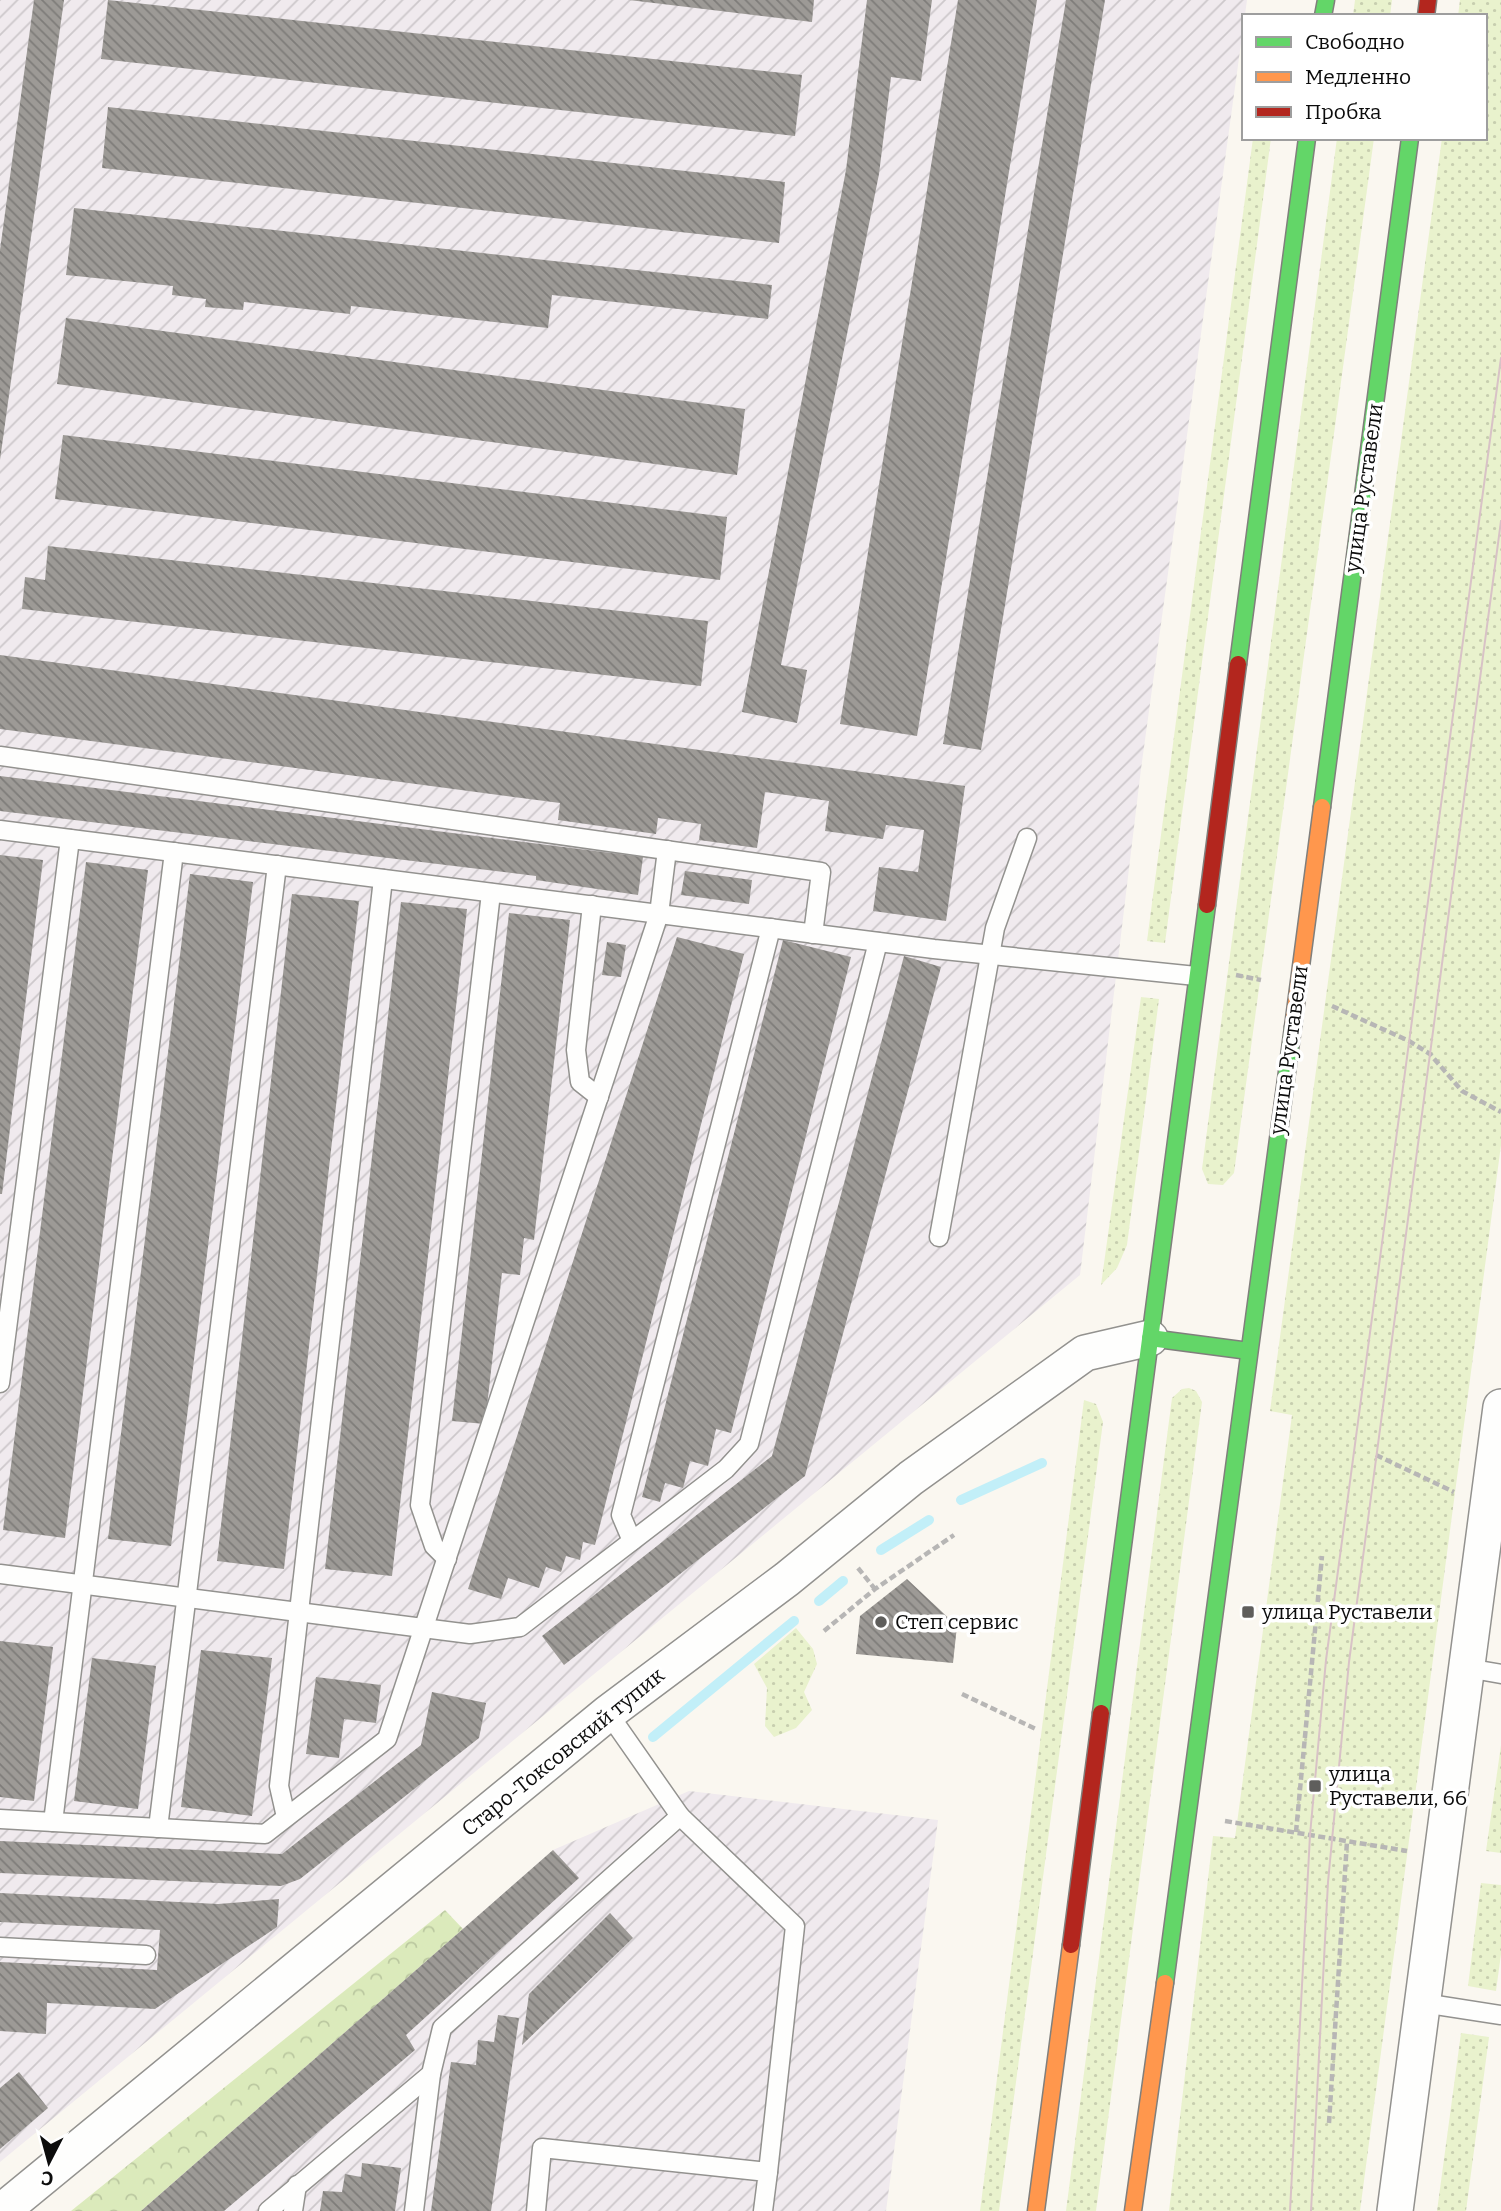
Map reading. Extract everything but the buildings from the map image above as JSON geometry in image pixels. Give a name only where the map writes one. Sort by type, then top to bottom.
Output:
[{"type":"main road","points":[[1036,2211],[1307,140]]},
{"type":"main road","name":"улица Руставели","points":[[1133,2211],[1410,140]]},
{"type":"main road","points":[[1150,1338],[1249,1351]]},
{"type":"street","name":"Старо-Токсовский тупик","points":[[2,2211],[608,1713],[787,1579],[911,1478],[1085,1353],[1150,1338]]},
{"type":"street","points":[[1395,2211],[1466,1668],[1494,1512],[1501,1407]]},
{"type":"lane","points":[[0,756],[821,872],[813,933]]},
{"type":"lane","points":[[0,830],[771,929],[1196,976]]},
{"type":"lane","points":[[939,1237],[996,928],[1027,838]]},
{"type":"lane","points":[[0,1383],[70,839]]},
{"type":"lane","points":[[0,1819],[265,1834],[387,1739],[659,914],[667,850]]},
{"type":"lane","points":[[53,1822],[174,852]]},
{"type":"lane","points":[[158,1828],[277,865]]},
{"type":"lane","points":[[286,1817],[279,1786],[383,879]]},
{"type":"lane","points":[[447,1559],[434,1546],[420,1505],[491,893]]},
{"type":"lane","points":[[592,905],[576,1050],[580,1082],[599,1097]]},
{"type":"lane","points":[[632,1541],[621,1515],[771,929]]},
{"type":"lane","points":[[0,1574],[470,1634],[520,1626],[726,1469],[749,1444],[878,942]]},
{"type":"lane","points":[[1466,1668],[1501,1674]]},
{"type":"lane","points":[[608,1713],[680,1816],[795,1926],[763,2211]]},
{"type":"lane","points":[[414,2211],[431,2074],[442,2028],[680,1816]]},
{"type":"lane","points":[[0,1947],[146,1955]]},
{"type":"lane","points":[[1423,2003],[1501,2015]]},
{"type":"lane","points":[[268,2211],[431,2074]]},
{"type":"lane","points":[[536,2211],[542,2148],[768,2172]]},
{"type":"lane","points":[[293,2211],[297,2185]]},
{"type":"path","points":[[1196,976],[1245,975],[1297,990],[1409,1041],[1430,1054],[1462,1091],[1501,1112]]},
{"type":"path","points":[[1376,1455],[1434,1480],[1494,1512]]},
{"type":"path","points":[[824,1631],[874,1589],[954,1535]]},
{"type":"path","points":[[1296,1832],[1322,1556]]},
{"type":"path","points":[[962,1693],[1036,1729]]},
{"type":"path","points":[[1225,1821],[1408,1851]]},
{"type":"path","points":[[1329,2123],[1348,1841]]},
{"type":"shaded area","points":[[0,0],[1247,0],[1245,14],[1242,14],[1242,36],[1141,769],[1080,1275],[0,2162]]},
{"type":"shaded area","points":[[689,1791],[938,1820],[886,2211],[141,2211],[553,1850]]},
{"type":"green space","points":[[1355,0],[1392,0],[1390,14],[1353,14]]},
{"type":"green space","points":[[1460,0],[1501,0],[1501,1145],[1360,2211],[1169,2211],[1213,1836],[1235,1838],[1292,1415],[1270,1411],[1442,140],[1487,140],[1487,14],[1458,14]]},
{"type":"green space","points":[[1253,140],[1271,140],[1165,943],[1147,941]]},
{"type":"green space","points":[[1337,140],[1374,140],[1234,1173],[1223,1185],[1208,1184],[1202,1169]]},
{"type":"green space","points":[[1141,997],[1159,999],[1127,1245],[1117,1268],[1101,1285]]},
{"type":"green space","points":[[1182,1389],[1196,1391],[1202,1402],[1096,2211],[1066,2211],[1172,1398]]},
{"type":"green space","points":[[1084,1400],[1096,1404],[1103,1422],[999,2211],[980,2211]]},
{"type":"green space","points":[[796,1628],[813,1649],[817,1664],[804,1692],[812,1710],[796,1728],[774,1737],[765,1726],[767,1688],[754,1664]]},
{"type":"green space","points":[[1501,1745],[1501,1853],[1486,1851]]},
{"type":"green space","points":[[1481,1883],[1501,1885],[1501,1954],[1496,1991],[1468,1986]]},
{"type":"green space","points":[[445,1910],[463,1929],[141,2211],[71,2211]]},
{"type":"green space","points":[[1461,2033],[1489,2037],[1466,2211],[1437,2211]]},
{"type":"waterway","points":[[961,1500],[1042,1463]]},
{"type":"waterway","points":[[881,1550],[929,1520]]},
{"type":"waterway","points":[[819,1601],[843,1581]]},
{"type":"waterway","points":[[653,1737],[794,1621]]},
{"type":"tram line","points":[[1290,2211],[1310,1835],[1326,1660],[1501,358]]},
{"type":"tram line","points":[[1311,2211],[1328,1882],[1349,1662],[1501,521]]},
{"type":"traffic: fast","points":[[1323,14],[1326,0]]},
{"type":"traffic: fast","points":[[1238,664],[1307,140]]},
{"type":"traffic: fast","points":[[1322,807],[1410,140]]},
{"type":"traffic: fast","points":[[1101,1713],[1207,905]]},
{"type":"traffic: fast","points":[[1165,1983],[1293,1027]]},
{"type":"traffic: fast","points":[[1150,1338],[1249,1351]]},
{"type":"traffic: slow","points":[[1293,1027],[1322,807]]},
{"type":"traffic: slow","points":[[1036,2211],[1071,1945]]},
{"type":"traffic: slow","points":[[1133,2211],[1165,1983]]},
{"type":"traffic: jam","points":[[1426,14],[1428,0]]},
{"type":"traffic: jam","points":[[1207,905],[1238,664]]},
{"type":"traffic: jam","points":[[1071,1945],[1101,1713]]},
{"type":"place","name":"улица Руставели","points":[[1248,1612]]},
{"type":"place","name":"Степ сервис","points":[[881,1622]]},
{"type":"place","name":"улица Руставели, 66","points":[[1315,1786]]}]
